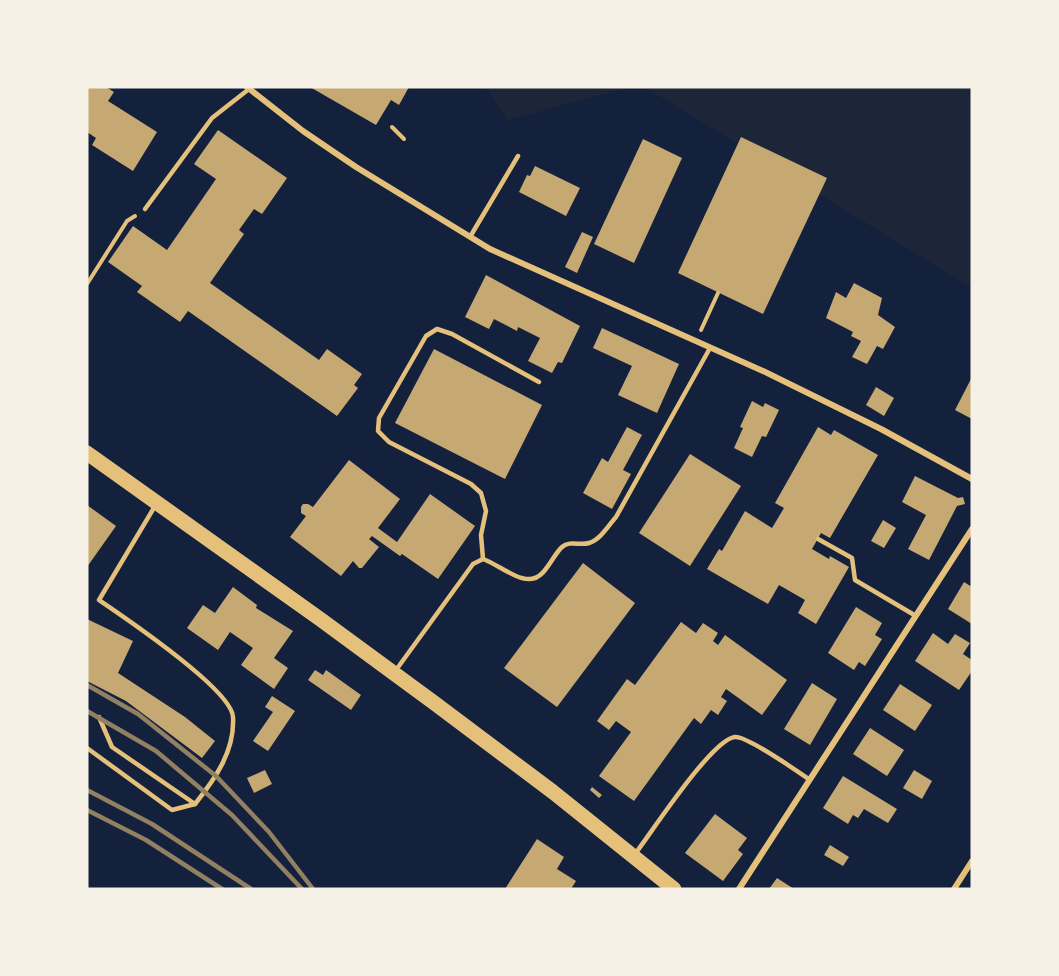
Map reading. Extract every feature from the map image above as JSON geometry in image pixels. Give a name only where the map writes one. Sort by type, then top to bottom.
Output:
[{"type":"main road","points":[[87,453],[394,673],[553,792],[674,889]]},
{"type":"street","points":[[248,88],[303,131],[356,167],[490,249],[695,341],[881,429],[972,478]]},
{"type":"street","points":[[740,889],[972,529]]},
{"type":"street","points":[[954,889],[972,861]]},
{"type":"lane","points":[[145,209],[212,118],[248,88]]},
{"type":"lane","points":[[470,237],[518,156]]},
{"type":"lane","points":[[483,559],[481,535],[486,510],[481,493],[471,484],[389,442],[378,431],[379,418],[426,336],[437,329],[452,334],[539,382]]},
{"type":"lane","points":[[394,673],[473,564],[483,559],[523,579],[533,579],[543,573],[565,544],[590,543],[598,536],[616,517],[710,348]]},
{"type":"lane","points":[[87,748],[172,810],[195,804],[224,763],[233,715],[222,697],[150,634],[99,600],[157,502]]},
{"type":"lane","points":[[818,539],[852,558],[855,580],[916,616]]},
{"type":"lane","points":[[99,717],[112,747],[195,804]]},
{"type":"lane","points":[[633,857],[703,762],[724,740],[737,736],[749,741],[810,780]]},
{"type":"path","points":[[392,127],[404,139]]},
{"type":"path","points":[[87,284],[127,221],[145,209]]},
{"type":"path","points":[[695,341],[718,292]]},
{"type":"shaded area","points":[[486,87],[629,87],[508,120]]},
{"type":"shaded area","points":[[645,87],[972,87],[972,288]]},
{"type":"building","points":[[87,87],[106,87],[114,92],[108,101],[157,132],[133,171],[92,145],[96,138],[87,132]]},
{"type":"building","points":[[310,87],[409,87],[399,105],[391,100],[376,125]]},
{"type":"building","points":[[218,130],[287,178],[262,214],[254,209],[239,230],[244,234],[210,283],[319,360],[327,349],[362,374],[354,385],[358,388],[337,416],[188,311],[180,322],[137,292],[142,286],[108,262],[133,226],[167,250],[216,179],[194,164]]},
{"type":"building","points":[[741,137],[827,178],[763,314],[678,273]]},
{"type":"building","points":[[643,139],[682,158],[634,263],[594,244]]},
{"type":"building","points":[[535,166],[580,188],[566,216],[519,192],[527,175],[530,176]]},
{"type":"building","points":[[582,232],[593,237],[577,273],[565,267]]},
{"type":"building","points":[[486,275],[580,326],[562,363],[558,362],[552,373],[528,361],[540,338],[518,327],[517,331],[494,319],[489,329],[465,317]]},
{"type":"building","points":[[854,283],[882,298],[878,315],[895,327],[883,349],[877,346],[867,364],[852,357],[861,341],[851,336],[853,332],[826,318],[836,292],[846,298]]},
{"type":"building","points":[[602,328],[679,364],[657,413],[618,395],[632,366],[593,348]]},
{"type":"building","points":[[434,349],[542,405],[505,479],[395,423]]},
{"type":"building","points":[[972,377],[972,419],[955,410]]},
{"type":"building","points":[[876,387],[894,398],[884,416],[866,405]]},
{"type":"building","points":[[752,401],[763,407],[765,403],[779,410],[766,437],[762,436],[752,457],[734,448],[743,428],[740,427]]},
{"type":"building","points":[[627,427],[642,435],[623,470],[631,474],[612,509],[583,493],[602,458],[608,462]]},
{"type":"building","points":[[818,427],[831,435],[834,430],[878,455],[830,538],[821,533],[812,549],[849,567],[816,624],[798,613],[805,600],[779,585],[768,604],[707,569],[719,549],[722,551],[745,511],[772,528],[784,508],[775,503]]},
{"type":"building","points":[[690,454],[741,486],[690,566],[639,533]]},
{"type":"building","points":[[349,460],[400,499],[378,528],[397,542],[430,494],[475,526],[438,579],[372,536],[369,539],[379,547],[362,568],[359,568],[353,561],[341,576],[290,537],[306,516],[301,513],[303,504],[313,507]]},
{"type":"building","points":[[915,476],[958,498],[963,497],[965,504],[957,506],[929,560],[908,549],[926,515],[902,502]]},
{"type":"building","points":[[87,505],[116,526],[87,567]]},
{"type":"building","points":[[883,520],[896,528],[884,548],[871,541]]},
{"type":"building","points":[[583,563],[635,603],[557,707],[504,668]]},
{"type":"building","points":[[964,582],[972,587],[972,624],[948,609]]},
{"type":"building","points":[[233,587],[257,605],[256,608],[293,631],[274,658],[288,668],[274,689],[241,665],[253,648],[230,632],[218,650],[187,628],[203,605],[215,613]]},
{"type":"building","points":[[856,607],[882,623],[875,635],[882,639],[865,666],[859,662],[854,670],[828,653]]},
{"type":"building","points":[[87,619],[133,641],[118,673],[185,717],[215,741],[202,758],[126,701],[87,681]]},
{"type":"building","points":[[681,622],[696,633],[703,623],[718,633],[713,641],[718,645],[725,635],[787,680],[762,715],[726,689],[721,697],[727,701],[718,715],[711,710],[701,724],[694,718],[634,801],[599,776],[631,732],[616,721],[609,730],[597,721],[627,679],[635,685]]},
{"type":"building","points":[[933,633],[948,644],[955,634],[970,643],[963,654],[972,660],[972,671],[959,690],[915,661]]},
{"type":"building","points":[[315,670],[323,675],[326,670],[361,695],[351,710],[308,680]]},
{"type":"building","points":[[812,683],[837,699],[810,745],[784,729]]},
{"type":"building","points":[[900,684],[932,705],[915,731],[883,710]]},
{"type":"building","points":[[272,696],[295,711],[268,751],[253,741],[273,712],[265,707]]},
{"type":"building","points":[[870,728],[904,750],[887,776],[853,754]]},
{"type":"building","points":[[265,770],[272,784],[254,793],[247,778]]},
{"type":"building","points":[[914,770],[932,781],[922,799],[903,788]]},
{"type":"building","points":[[843,776],[897,809],[888,823],[864,809],[858,818],[853,815],[848,824],[823,808]]},
{"type":"building","points":[[592,787],[602,795],[599,798],[590,790]]},
{"type":"building","points":[[715,814],[747,838],[738,850],[743,854],[723,881],[685,853]]},
{"type":"building","points":[[537,839],[564,857],[557,869],[576,881],[571,889],[505,889]]},
{"type":"building","points":[[830,845],[849,857],[843,866],[824,855]]},
{"type":"building","points":[[777,878],[794,889],[769,889]]},
{"type":"railway","points":[[87,685],[138,714],[216,776],[269,832],[313,889]]},
{"type":"railway","points":[[87,711],[156,751],[232,815],[302,889]]},
{"type":"railway","points":[[87,790],[152,824],[251,889]]},
{"type":"railway","points":[[87,810],[146,840],[222,889]]}]
